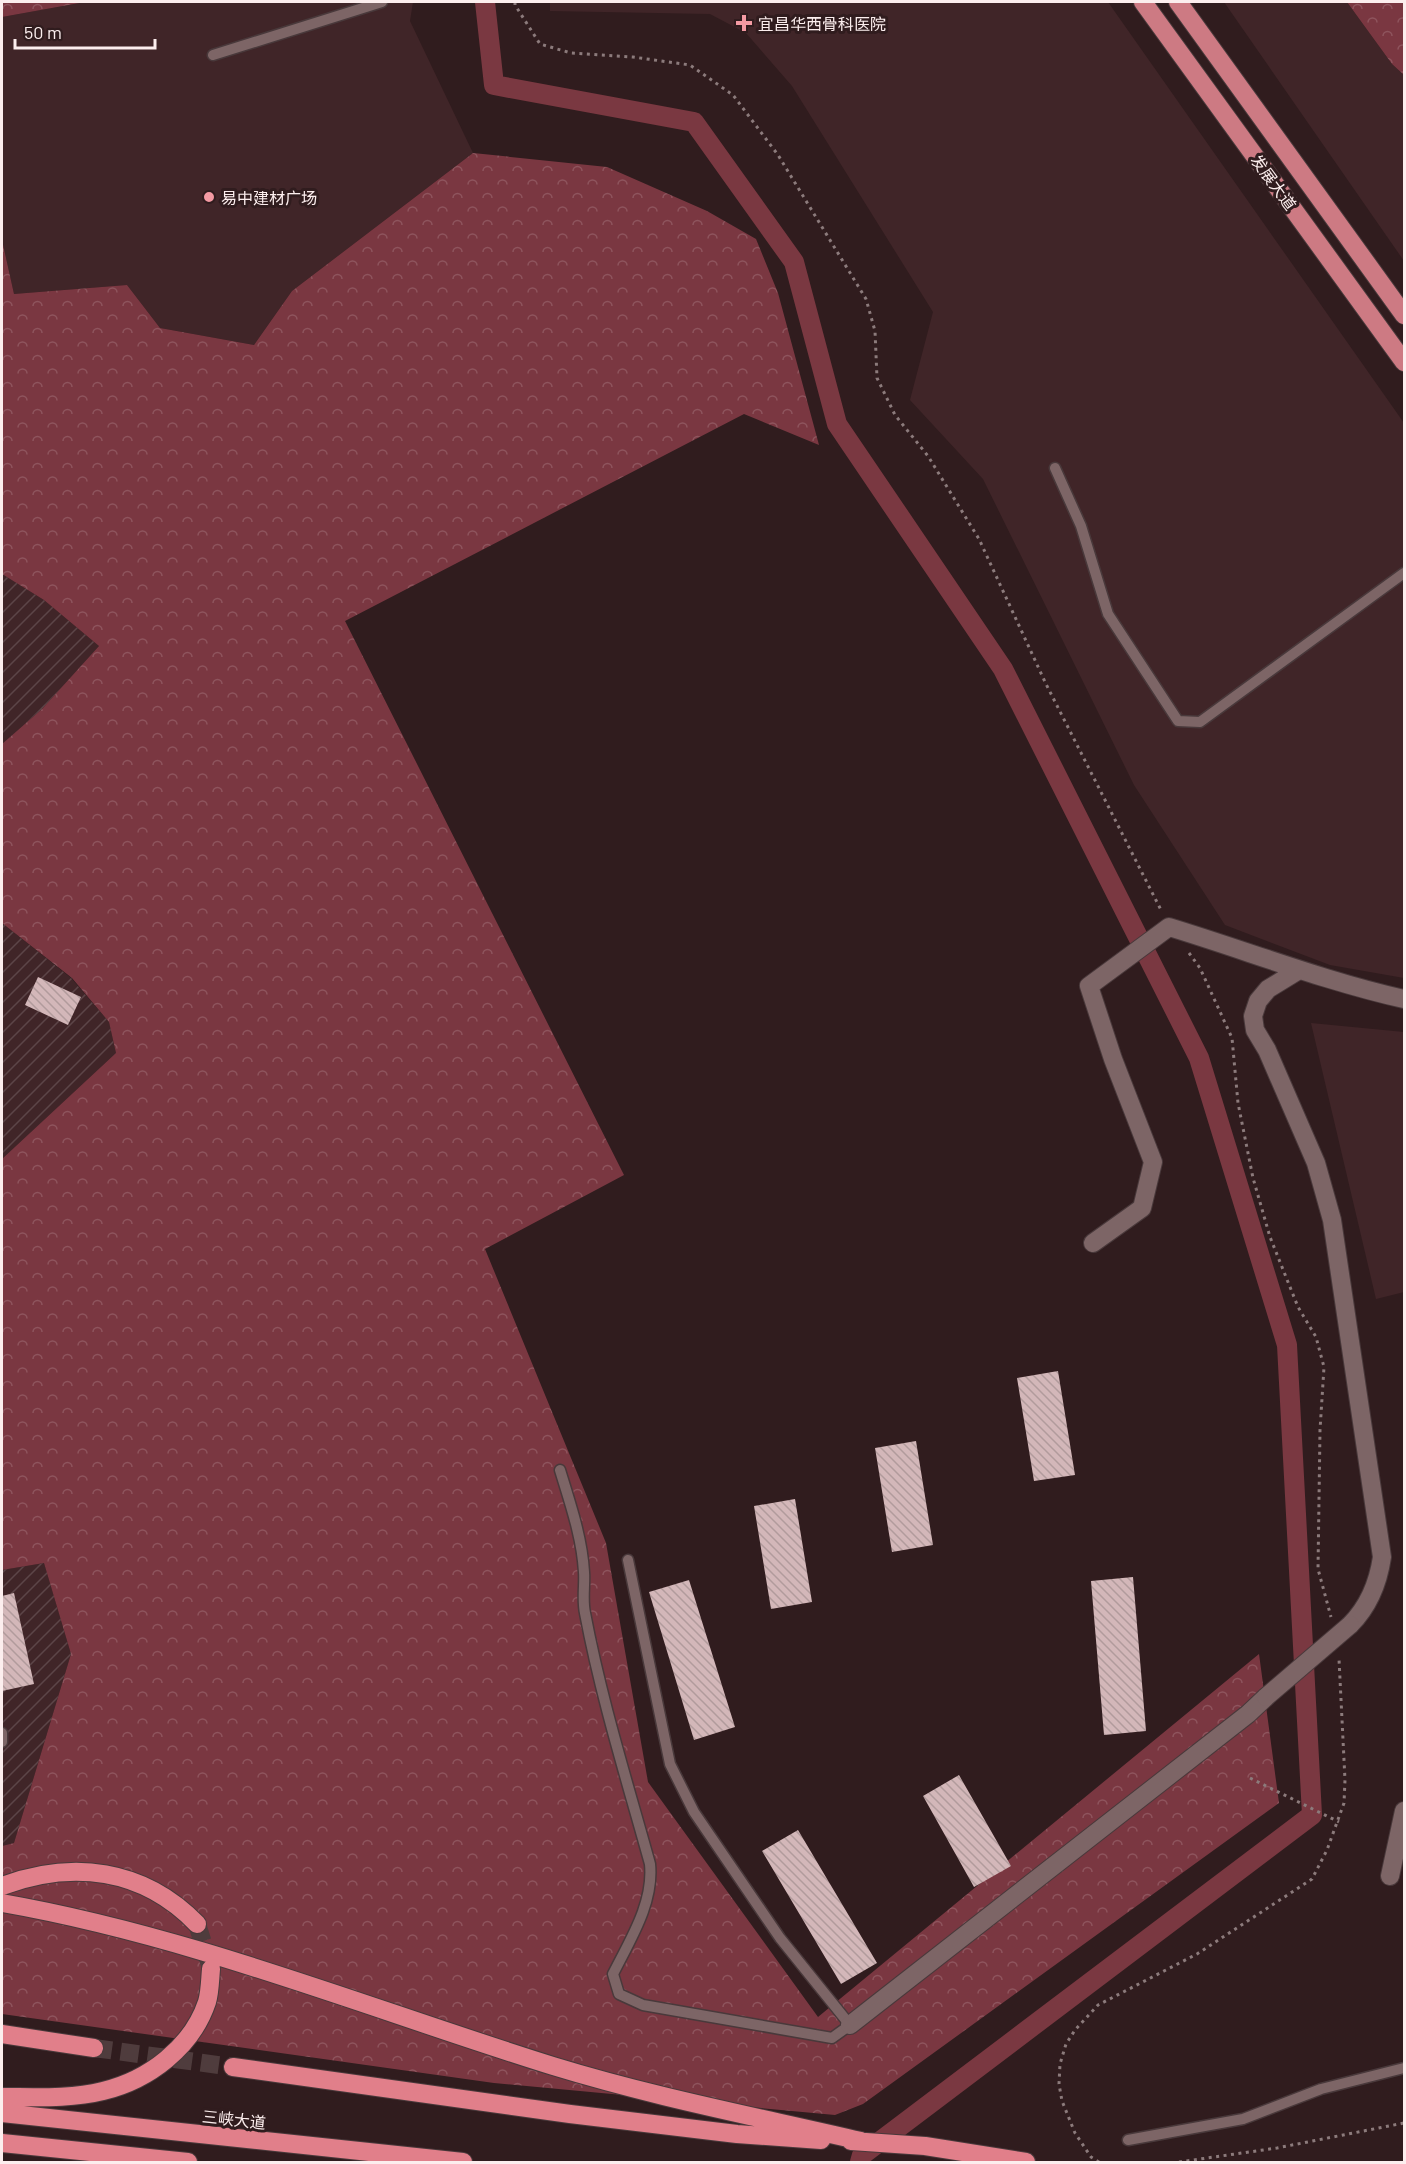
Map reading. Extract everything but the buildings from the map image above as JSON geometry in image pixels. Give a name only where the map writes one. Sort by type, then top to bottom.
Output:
[{"type":"highway","name":"发展大道","points":[[1143,2],[1404,362]]},
{"type":"highway","name":"发展大道","points":[[1178,2],[1404,315]]},
{"type":"highway","points":[[2,1886],[52,1872],[82,1871],[114,1875],[150,1888],[182,1908],[197,1924]]},
{"type":"highway","points":[[2,1903],[84,1921],[281,1975],[555,2067],[633,2088],[861,2141]]},
{"type":"highway","points":[[2,2097],[58,2097],[103,2091],[148,2074],[181,2046],[199,2021],[208,2000],[211,1970]]},
{"type":"highway","points":[[2,2034],[94,2048]]},
{"type":"highway","points":[[233,2067],[456,2099],[738,2134],[925,2146],[1026,2163]]},
{"type":"highway","name":"三峡大道","points":[[2,2113],[463,2163]]},
{"type":"highway","points":[[2,2143],[188,2163]]},
{"type":"street","points":[[1093,1243],[1142,1208],[1153,1162],[1113,1059],[1089,986],[1169,927],[1299,970],[1404,999]]},
{"type":"street","points":[[850,2025],[1248,1714],[1341,1625],[1362,1613],[1369,1601],[1380,1574],[1382,1557],[1338,1255],[1326,1195],[1316,1163],[1267,1050],[1255,1030],[1253,1016],[1258,1001],[1268,989],[1299,970]]},
{"type":"street","points":[[1390,1876],[1404,1811]]},
{"type":"lane","points":[[213,55],[382,2]]},
{"type":"lane","points":[[1055,468],[1081,526],[1108,614],[1178,721],[1200,722],[1404,573]]},
{"type":"lane","points":[[560,1470],[576,1521],[584,1571],[584,1610],[610,1723],[650,1864],[652,1881],[643,1911],[613,1974],[619,1994],[643,2006],[832,2038],[850,2025],[780,1938],[694,1812],[670,1764],[628,1560]]},
{"type":"lane","points":[[2,1734],[2,1742]]},
{"type":"lane","points":[[1128,2140],[1243,2119],[1321,2089],[1404,2068]]},
{"type":"path","points":[[515,2],[540,44],[571,53],[633,57],[690,65],[733,95],[778,155],[866,299],[875,331],[878,378],[895,416],[928,456],[980,538],[1046,684],[1169,927]]},
{"type":"path","points":[[1188,951],[1200,968],[1232,1038],[1238,1102],[1253,1178],[1270,1237],[1298,1306],[1317,1336],[1324,1367],[1320,1430],[1318,1569],[1341,1625]]},
{"type":"path","points":[[1099,2163],[1091,2157],[1075,2133],[1062,2101],[1059,2084],[1060,2064],[1066,2044],[1075,2030],[1098,2005],[1197,1954],[1312,1879],[1339,1822],[1344,1803],[1345,1779],[1338,1655]]},
{"type":"path","points":[[1250,1778],[1339,1822]]},
{"type":"path","points":[[1179,2163],[1276,2148],[1404,2123]]},
{"type":"shaded area","name":"易中建材广场","points":[[85,2],[413,2],[410,21],[473,153],[292,291],[254,345],[160,328],[127,285],[14,294],[2,240],[2,17]]},
{"type":"shaded area","points":[[550,2],[1108,2],[1404,423],[1404,978],[1330,965],[1225,925],[1134,785],[983,479],[910,400],[933,312],[792,86],[746,33],[710,14],[550,11]]},
{"type":"shaded area","points":[[1224,2],[1347,2],[1392,64],[1404,75],[1404,261]]},
{"type":"shaded area","points":[[2,574],[44,600],[99,646],[42,709],[2,744]]},
{"type":"shaded area","points":[[2,923],[71,978],[109,1022],[116,1053],[2,1159]]},
{"type":"shaded area","points":[[1311,1023],[1404,1032],[1404,1292],[1376,1299]]},
{"type":"shaded area","points":[[44,1563],[71,1654],[14,1843],[2,1846],[2,1570]]},
{"type":"green space","points":[[2,2],[85,2],[2,17]]},
{"type":"green space","points":[[1347,2],[1404,2],[1404,75],[1392,64]]},
{"type":"green space","points":[[473,153],[607,167],[707,211],[756,239],[778,293],[819,445],[744,414],[345,621],[624,1175],[485,1249],[606,1543],[648,1782],[818,2017],[1259,1654],[1279,1803],[863,2104],[835,2115],[494,2083],[2,2014],[2,1846],[14,1843],[71,1654],[44,1563],[2,1570],[2,1159],[116,1053],[109,1022],[72,978],[2,923],[2,744],[42,709],[99,646],[44,600],[2,574],[2,240],[14,294],[127,285],[160,328],[254,345],[292,291]]},
{"type":"waterway","points":[[485,2],[494,85],[694,122],[794,262],[837,424],[1003,669],[1199,1058],[1287,1345],[1312,1815],[862,2155],[860,2162]]},
{"type":"tunnel","points":[[197,1924],[210,1965]]},
{"type":"tunnel","points":[[94,2048],[233,2067]]},
{"type":"place","name":"宜昌华西骨科医院","points":[[744,23]]},
{"type":"place","name":"易中建材广场","points":[[209,197]]}]
